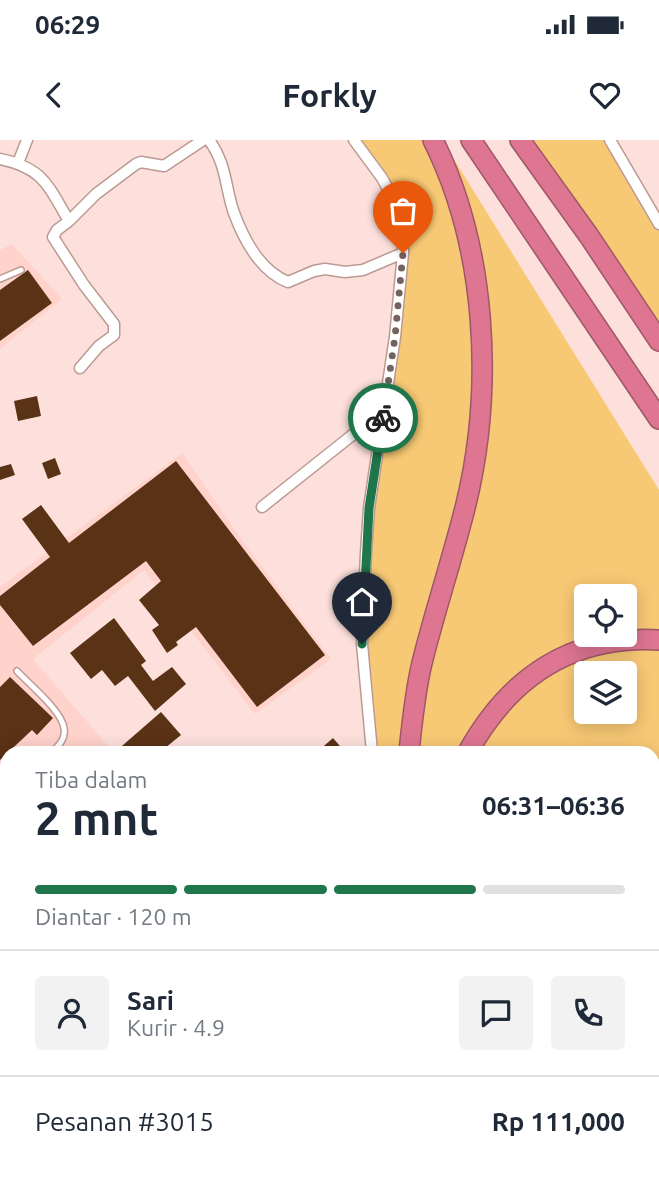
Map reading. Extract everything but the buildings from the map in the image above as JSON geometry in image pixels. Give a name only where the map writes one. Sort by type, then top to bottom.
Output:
[{"type":"highway","points":[[410,746],[421,665],[475,462],[483,366],[473,264],[461,217],[433,140]]},
{"type":"highway","points":[[471,140],[659,419]]},
{"type":"highway","points":[[520,140],[589,236],[659,341]]},
{"type":"highway","points":[[589,236],[659,321]]},
{"type":"highway","points":[[471,746],[485,722],[513,691],[545,666],[577,651],[613,641],[659,640]]},
{"type":"street","points":[[18,163],[27,140]]},
{"type":"street","points":[[80,368],[99,346],[112,338],[114,324],[53,237],[57,230],[69,222],[96,194],[136,164],[141,162],[164,166],[202,140]]},
{"type":"street","points":[[209,140],[221,160],[235,215],[243,232],[261,264],[279,278],[288,282],[325,269],[345,272],[363,270],[403,253]]},
{"type":"street","points":[[354,140],[382,178],[400,211],[403,253],[395,337],[369,508],[363,596],[362,644],[371,746]]},
{"type":"street","points":[[610,140],[659,224]]},
{"type":"street","points":[[0,159],[18,163],[40,174],[69,222]]},
{"type":"street","points":[[262,507],[385,409]]},
{"type":"lane","points":[[0,279],[21,270]]},
{"type":"lane","points":[[17,671],[61,716],[64,736],[56,746]]},
{"type":"shaded area","points":[[353,140],[442,140],[659,490],[659,746],[372,746],[363,596],[403,253],[400,211]]},
{"type":"shaded area","points":[[520,140],[610,140],[659,224],[659,321],[589,236]]},
{"type":"shaded area","points":[[12,244],[62,299],[0,349],[0,250]]},
{"type":"shaded area","points":[[182,453],[247,547],[331,659],[255,714],[144,570],[33,659],[108,746],[0,746],[0,587]]},
{"type":"way so far","points":[[383,418],[395,337],[403,253]]},
{"type":"route","points":[[362,644],[369,508],[383,418]]}]
